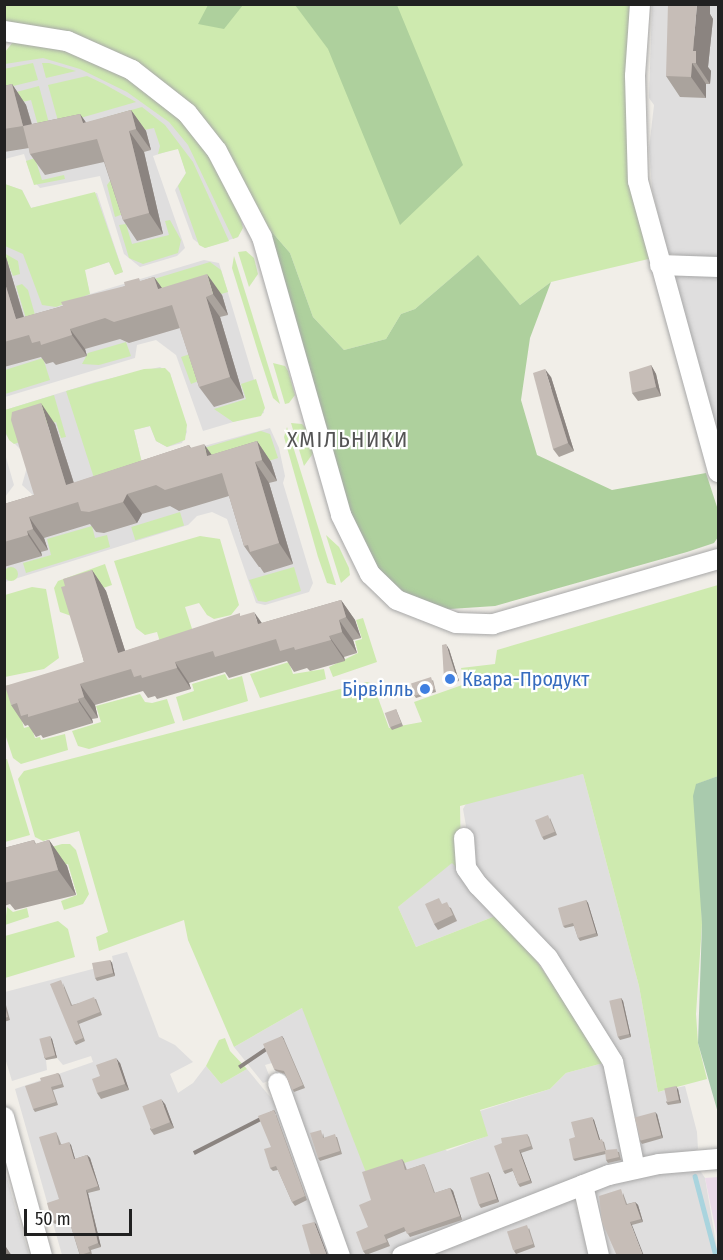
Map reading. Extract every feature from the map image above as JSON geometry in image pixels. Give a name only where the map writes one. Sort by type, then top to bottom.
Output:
[{"type":"street","points":[[640,4],[634,76],[638,181],[718,472]]},
{"type":"street","points":[[4,31],[67,41],[108,57],[153,83],[199,126],[230,169],[262,237],[301,363],[329,479],[354,546],[367,569],[397,600],[435,618],[476,625],[507,621],[718,559]]},
{"type":"street","points":[[660,265],[718,267]]},
{"type":"street","points":[[464,838],[466,868],[478,885],[548,958],[613,1062],[635,1169]]},
{"type":"street","points":[[278,1083],[340,1256]]},
{"type":"street","points":[[4,1117],[42,1256]]},
{"type":"street","points":[[402,1256],[583,1185],[635,1169],[718,1159]]},
{"type":"street","points":[[583,1185],[599,1256]]},
{"type":"shaded area","points":[[652,5],[718,5],[718,263],[667,253],[652,188],[649,148],[654,105],[649,98]]},
{"type":"shaded area","points":[[32,42],[175,113],[243,224],[238,237],[205,248],[193,239],[175,190],[186,173],[178,148],[153,156],[185,248],[177,256],[140,267],[124,254],[100,176],[40,188],[32,179],[24,154],[5,159],[5,52]]},
{"type":"shaded area","points":[[4,184],[22,190],[31,208],[97,193],[123,272],[115,275],[109,262],[84,270],[90,294],[204,260],[219,263],[264,413],[203,431],[176,355],[156,340],[137,345],[135,358],[5,397]]},
{"type":"shaded area","points":[[718,270],[718,437],[675,280],[678,275]]},
{"type":"shaded area","points":[[160,367],[170,373],[187,432],[182,443],[167,447],[156,441],[150,426],[134,430],[142,463],[270,428],[279,448],[285,476],[283,483],[313,583],[309,592],[265,605],[256,603],[227,519],[212,512],[197,516],[188,525],[5,582],[5,525],[35,497],[22,485],[27,467],[23,452],[5,434],[5,410],[95,382]]},
{"type":"shaded area","points":[[5,454],[14,485],[4,497]]},
{"type":"shaded area","points":[[583,774],[639,986],[658,1092],[685,1086],[697,1132],[698,1149],[688,1155],[641,1156],[620,1068],[473,865],[463,809],[467,802]]},
{"type":"shaded area","points":[[452,862],[492,909],[503,913],[416,947],[398,907]]},
{"type":"shaded area","points":[[127,952],[159,1037],[175,1045],[193,1062],[170,1074],[178,1093],[193,1083],[206,1066],[221,1084],[247,1069],[276,1104],[334,1255],[62,1255],[15,1089],[93,1062],[91,1056],[63,1065],[57,1058],[46,1060],[47,1070],[12,1081],[5,1058],[5,992],[104,966],[113,961],[112,956]]},
{"type":"shaded area","points":[[302,1008],[447,1151],[487,1136],[480,1111],[550,1089],[566,1073],[607,1062],[625,1163],[463,1221],[464,1226],[385,1255],[346,1255],[272,1063],[265,1065],[271,1080],[263,1083],[234,1047]]},
{"type":"shaded area","points":[[4,1167],[12,1196],[29,1255],[5,1255]]},
{"type":"shaded area","points":[[699,1169],[705,1178],[718,1255],[605,1255],[593,1192],[616,1180]]},
{"type":"shaded area","points":[[718,1177],[718,1241],[705,1178]]},
{"type":"shaded area","points":[[574,1199],[590,1255],[421,1256],[514,1220],[518,1222],[530,1218],[530,1214]]},
{"type":"green space","points":[[208,4],[243,5],[224,29],[198,24]]},
{"type":"green space","points":[[4,5],[640,5],[635,76],[657,257],[551,282],[520,305],[477,256],[415,309],[401,314],[386,339],[344,350],[313,317],[290,253],[244,200],[230,169],[132,70],[5,31]]},
{"type":"green space","points":[[295,5],[397,5],[463,165],[400,225],[328,49]]},
{"type":"green space","points":[[13,42],[56,48],[92,60],[132,81],[175,113],[202,144],[238,209],[243,228],[238,237],[233,239],[188,145],[169,122],[127,92],[80,69],[43,58],[5,64],[5,52]]},
{"type":"green space","points":[[33,63],[38,80],[5,88],[4,69]]},
{"type":"green space","points":[[42,63],[49,63],[76,71],[46,78]]},
{"type":"green space","points":[[87,76],[136,102],[63,123],[58,121],[48,85]]},
{"type":"green space","points":[[39,86],[50,127],[57,131],[142,107],[165,125],[193,162],[229,241],[205,248],[199,245],[178,186],[186,173],[178,149],[158,154],[160,146],[154,128],[105,138],[42,140],[31,100],[5,106],[5,95]]},
{"type":"green space","points":[[35,158],[42,180],[64,175],[65,179],[34,185],[26,161]]},
{"type":"green space","points":[[113,177],[123,214],[115,217],[107,185]]},
{"type":"green space","points":[[5,184],[22,190],[31,208],[95,192],[123,272],[115,275],[109,262],[85,270],[90,294],[56,307],[42,305],[23,254],[5,246]]},
{"type":"green space","points":[[244,200],[290,253],[313,317],[344,350],[386,339],[401,314],[415,309],[478,255],[520,305],[551,282],[530,338],[521,400],[537,455],[612,490],[706,473],[718,510],[718,537],[714,543],[495,606],[420,611],[370,574]]},
{"type":"green space","points":[[170,220],[181,240],[178,253],[143,264],[129,258],[119,225],[126,224],[132,244],[169,235],[165,221]]},
{"type":"green space","points":[[246,251],[254,258],[258,274],[249,287],[238,252]]},
{"type":"green space","points":[[4,253],[18,261],[20,274],[13,276]]},
{"type":"green space","points":[[234,256],[280,404],[273,398],[259,355],[232,268]]},
{"type":"green space","points":[[210,262],[221,270],[228,292],[173,308],[131,286]]},
{"type":"green space","points":[[22,284],[28,290],[35,315],[28,325],[16,286]]},
{"type":"green space","points":[[126,342],[131,356],[99,365],[82,364],[88,353]]},
{"type":"green space","points":[[193,353],[201,380],[191,384],[181,357]]},
{"type":"green space","points":[[43,358],[50,380],[5,394],[5,370]]},
{"type":"green space","points":[[273,363],[285,366],[288,371],[295,395],[289,403],[285,404]]},
{"type":"green space","points":[[165,368],[170,373],[187,425],[185,440],[167,447],[156,441],[150,426],[134,430],[142,463],[94,478],[66,391],[144,369]]},
{"type":"green space","points":[[256,379],[265,408],[261,416],[233,422],[214,409],[246,399],[241,384]]},
{"type":"green space","points":[[54,395],[66,437],[61,438],[56,422],[21,433],[23,441],[14,444],[9,440],[5,431],[5,410]]},
{"type":"green space","points":[[291,423],[302,424],[308,430],[314,452],[304,466]]},
{"type":"green space","points":[[287,427],[336,585],[327,583],[318,557],[284,437]]},
{"type":"green space","points":[[261,431],[270,434],[278,458],[223,475],[187,453]]},
{"type":"green space","points":[[180,512],[184,525],[135,540],[131,527]]},
{"type":"green space","points":[[92,526],[95,538],[107,535],[110,547],[26,573],[23,563],[51,555],[47,539]]},
{"type":"green space","points":[[326,535],[339,547],[349,568],[350,575],[341,583]]},
{"type":"green space","points":[[200,536],[220,539],[239,605],[231,615],[214,619],[207,615],[199,603],[185,607],[195,638],[162,649],[157,632],[145,635],[136,628],[114,561]]},
{"type":"green space","points":[[105,564],[112,585],[71,599],[77,618],[60,612],[54,588],[58,581]]},
{"type":"green space","points":[[8,567],[14,567],[18,574],[14,581],[8,581],[4,577],[4,571]]},
{"type":"green space","points":[[294,567],[301,591],[266,602],[258,601],[249,580]]},
{"type":"green space","points":[[718,585],[718,776],[697,784],[702,924],[696,1014],[698,1043],[707,1079],[658,1092],[639,986],[583,774],[460,806],[461,857],[456,867],[452,863],[398,907],[416,947],[503,913],[607,1062],[566,1073],[550,1089],[480,1110],[488,1136],[367,1175],[302,1008],[234,1047],[188,940],[184,920],[99,951],[96,937],[108,932],[79,831],[43,841],[35,837],[18,779],[24,771],[367,682],[373,684],[389,728],[422,722],[414,702],[465,684],[461,668],[495,664],[497,650]]},
{"type":"green space","points":[[32,587],[46,589],[59,658],[44,669],[5,677],[5,595]]},
{"type":"green space","points":[[363,618],[377,662],[333,677],[329,667],[358,653],[355,641],[362,639],[356,620]]},
{"type":"green space","points":[[289,662],[293,674],[324,669],[326,679],[260,698],[250,674]]},
{"type":"green space","points":[[225,674],[228,680],[242,676],[248,701],[183,721],[176,697],[194,691],[192,684]]},
{"type":"green space","points":[[41,679],[18,706],[24,728],[31,726],[35,738],[40,737],[41,740],[65,734],[68,750],[21,764],[13,758],[5,734],[4,686]]},
{"type":"green space","points":[[140,694],[145,702],[152,703],[167,699],[175,723],[89,749],[78,746],[72,731],[101,722],[96,706]]},
{"type":"green space","points":[[7,759],[30,835],[5,842],[4,760]]},
{"type":"green space","points":[[718,776],[718,1113],[698,1043],[702,924],[693,796],[696,784]]},
{"type":"green space","points":[[62,844],[70,844],[76,850],[89,894],[83,904],[64,910],[61,901],[77,895],[68,864],[53,869],[13,858]]},
{"type":"green space","points":[[7,907],[13,912],[27,908],[29,917],[5,925]]},
{"type":"green space","points":[[58,921],[68,929],[75,957],[5,978],[5,936]]},
{"type":"green space","points":[[225,1038],[230,1051],[247,1069],[221,1084],[206,1066],[219,1040]]},
{"type":"building","points":[[668,4],[697,4],[693,51],[696,51],[696,63],[692,63],[691,77],[666,76]]},
{"type":"building","points":[[12,84],[23,126],[4,129],[4,86]]},
{"type":"building","points":[[131,110],[136,129],[129,131],[149,213],[123,220],[97,139],[30,154],[23,126],[80,114],[83,123]]},
{"type":"building","points":[[207,274],[213,294],[206,297],[230,377],[199,387],[172,305],[114,322],[105,318],[70,329],[72,335],[41,345],[40,341],[32,343],[29,335],[4,342],[4,280],[16,319],[63,306],[61,302],[125,286],[124,282],[139,278],[140,281],[154,277],[158,289]]},
{"type":"building","points":[[651,365],[656,387],[632,393],[629,372]]},
{"type":"building","points":[[545,369],[568,443],[553,449],[533,373]]},
{"type":"building","points":[[41,403],[66,485],[189,445],[190,448],[204,444],[207,456],[257,441],[262,460],[255,462],[279,543],[250,552],[248,545],[244,546],[222,473],[165,490],[156,485],[127,494],[123,502],[89,512],[81,511],[78,502],[29,517],[33,529],[27,531],[28,535],[4,542],[4,504],[34,495],[11,420],[12,412]]},
{"type":"building","points":[[92,570],[118,653],[240,613],[240,616],[254,612],[258,624],[341,600],[346,617],[339,620],[342,632],[329,636],[331,640],[295,650],[294,647],[280,651],[276,639],[215,657],[213,651],[175,662],[177,668],[142,678],[141,675],[134,677],[131,669],[80,684],[84,697],[78,699],[79,702],[28,717],[28,714],[21,716],[17,703],[11,705],[5,686],[84,662],[61,587],[65,586],[63,579]]},
{"type":"building","points":[[446,644],[456,676],[444,680],[442,645]]},
{"type":"building","points":[[431,677],[435,689],[415,696],[411,683]]},
{"type":"building","points":[[396,709],[401,723],[390,727],[385,713]]},
{"type":"building","points":[[548,815],[555,832],[542,837],[535,820]]},
{"type":"building","points":[[34,840],[35,844],[49,840],[58,870],[4,883],[4,848]]},
{"type":"building","points":[[439,898],[442,904],[447,902],[453,915],[434,924],[425,904]]},
{"type":"building","points":[[586,900],[596,933],[578,938],[573,923],[563,926],[558,908]]},
{"type":"building","points":[[110,960],[113,973],[95,978],[92,963]]},
{"type":"building","points":[[61,980],[71,1006],[94,997],[100,1012],[77,1021],[83,1038],[74,1042],[50,984]]},
{"type":"building","points":[[621,998],[629,1034],[618,1037],[609,1001]]},
{"type":"building","points":[[4,1004],[8,1017],[4,1018]]},
{"type":"building","points":[[50,1036],[55,1055],[45,1058],[39,1039]]},
{"type":"building","points":[[282,1036],[303,1085],[292,1090],[284,1071],[274,1069],[263,1044]]},
{"type":"building","points":[[116,1058],[125,1084],[97,1093],[92,1079],[100,1076],[96,1065]]},
{"type":"building","points":[[58,1073],[62,1084],[51,1087],[56,1102],[33,1109],[25,1086],[41,1081],[40,1078]]},
{"type":"building","points":[[676,1086],[679,1100],[667,1102],[664,1088]]},
{"type":"building","points":[[161,1099],[170,1122],[151,1130],[142,1106]]},
{"type":"building","points":[[274,1110],[305,1196],[292,1202],[276,1166],[270,1168],[264,1149],[271,1147],[258,1116]]},
{"type":"building","points":[[655,1112],[661,1135],[641,1141],[635,1117]]},
{"type":"building","points":[[592,1117],[599,1140],[602,1139],[605,1150],[617,1149],[619,1157],[606,1160],[605,1151],[573,1159],[569,1139],[575,1137],[571,1122]]},
{"type":"building","points":[[321,1130],[323,1138],[335,1134],[340,1151],[318,1158],[310,1133]]},
{"type":"building","points":[[56,1132],[59,1145],[69,1142],[74,1159],[87,1155],[98,1186],[86,1190],[98,1243],[88,1247],[90,1252],[80,1255],[68,1217],[52,1221],[47,1203],[59,1199],[39,1137]]},
{"type":"building","points":[[527,1134],[531,1146],[519,1150],[530,1180],[518,1184],[512,1168],[503,1171],[494,1146],[502,1143],[501,1138]]},
{"type":"building","points":[[402,1159],[405,1170],[424,1164],[434,1193],[450,1188],[460,1216],[407,1234],[404,1227],[384,1235],[387,1242],[363,1251],[356,1232],[368,1227],[359,1205],[371,1200],[362,1172]]},
{"type":"building","points":[[488,1172],[497,1199],[479,1205],[470,1178]]},
{"type":"building","points":[[621,1189],[626,1205],[635,1202],[641,1219],[630,1222],[643,1256],[617,1256],[602,1222],[599,1196]]},
{"type":"building","points":[[314,1222],[327,1256],[311,1256],[302,1225]]},
{"type":"building","points":[[527,1225],[533,1244],[513,1251],[507,1231]]},
{"type":"waterway","points":[[695,1176],[716,1256]]},
{"type":"place","name":"Квара-Продукт","points":[[450,679]]},
{"type":"place","name":"Бірвілль","points":[[425,689]]},
{"type":"district","name":"ХМІЛЬНИКИ","points":[[348,440]]}]
